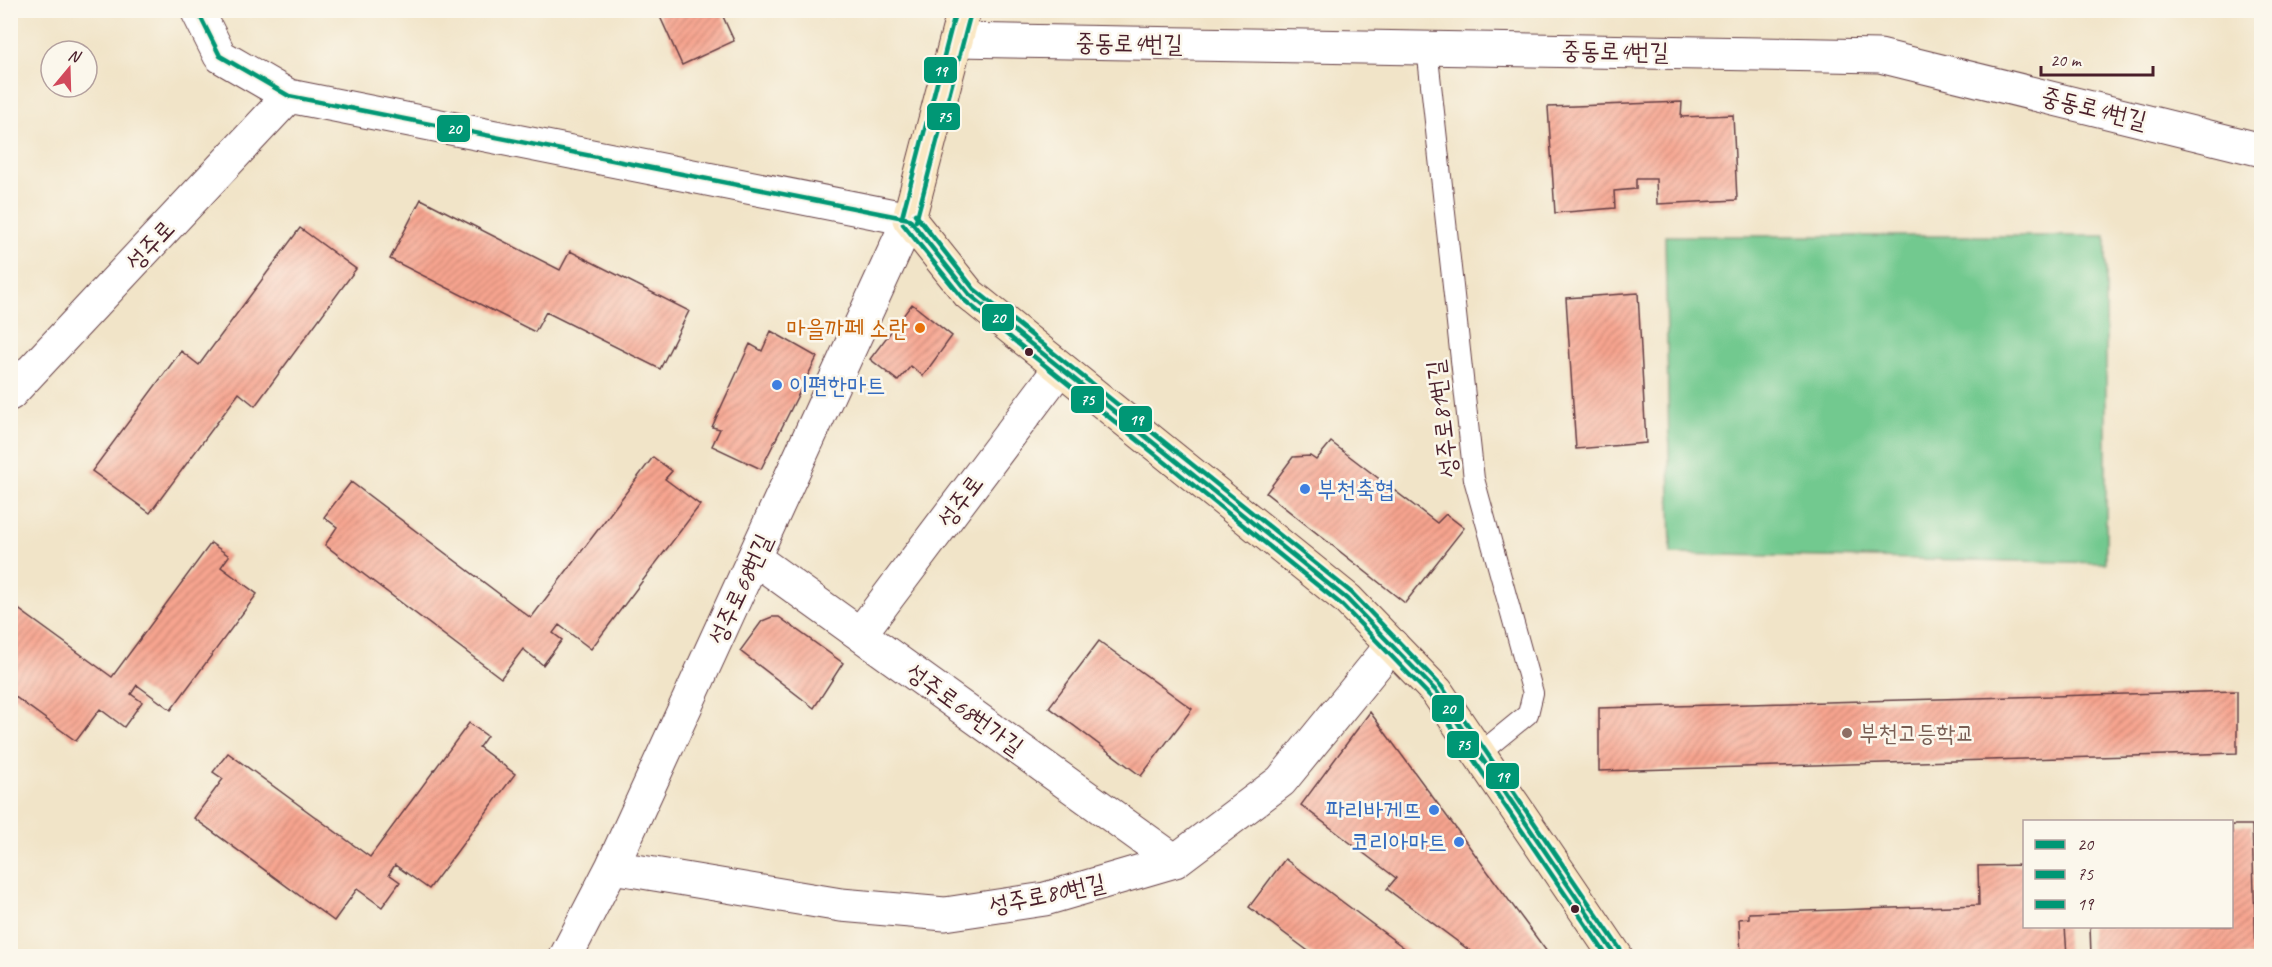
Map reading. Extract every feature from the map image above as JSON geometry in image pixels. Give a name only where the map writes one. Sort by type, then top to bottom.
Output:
[{"type":"street","points":[[197,10],[220,56],[289,96],[909,219],[969,294],[1347,599],[1392,645],[1437,692],[1615,956]]},
{"type":"street","points":[[909,219],[960,26]]},
{"type":"street","name":"중동로4번길","points":[[960,26],[1427,48],[1880,56],[2262,150]]},
{"type":"street","name":"성주로","points":[[10,394],[289,96]]},
{"type":"street","name":"성주로68번길","points":[[566,957],[612,867],[909,219]]},
{"type":"street","name":"성주로","points":[[860,634],[1060,368]]},
{"type":"street","name":"성주로68번가길","points":[[754,558],[1175,861]]},
{"type":"street","name":"성주로80번길","points":[[612,867],[841,905],[945,914],[1045,899],[1175,861],[1281,781],[1392,645]]},
{"type":"lane","name":"성주로81번길","points":[[1427,48],[1474,479],[1533,693],[1528,714],[1479,754]]},
{"type":"green space","points":[[1665,236],[2106,236],[2106,563],[1671,554]]},
{"type":"building","points":[[657,10],[720,10],[734,41],[682,65]]},
{"type":"building","points":[[1682,102],[1681,117],[1733,115],[1737,200],[1657,204],[1656,179],[1636,179],[1636,189],[1614,191],[1615,208],[1555,213],[1548,107]]},
{"type":"building","points":[[421,199],[560,270],[570,251],[689,311],[660,369],[546,312],[535,332],[390,259]]},
{"type":"building","points":[[300,228],[356,269],[255,406],[239,393],[150,513],[92,471],[181,351],[199,365]]},
{"type":"building","points":[[1638,293],[1646,443],[1576,449],[1566,298]]},
{"type":"building","points":[[912,304],[952,336],[923,376],[911,366],[898,381],[870,359]]},
{"type":"building","points":[[771,331],[817,357],[761,469],[712,446],[720,429],[712,427],[750,344],[762,351]]},
{"type":"building","points":[[1331,442],[1437,523],[1446,514],[1464,528],[1405,603],[1266,493],[1293,457],[1310,456],[1316,460]]},
{"type":"building","points":[[653,457],[672,471],[665,479],[700,505],[591,649],[559,625],[553,633],[562,640],[543,665],[523,649],[501,678],[325,545],[337,527],[324,517],[351,482],[531,618]]},
{"type":"building","points":[[211,543],[229,556],[221,567],[257,594],[171,710],[137,685],[131,694],[142,702],[124,727],[100,709],[76,741],[10,693],[10,603],[112,677]]},
{"type":"building","points":[[779,617],[843,663],[814,708],[740,651],[762,621]]},
{"type":"building","points":[[1099,641],[1192,709],[1141,776],[1049,707]]},
{"type":"building","points":[[2237,691],[2237,753],[1599,771],[1599,708]]},
{"type":"building","points":[[1370,712],[1550,956],[1477,956],[1387,889],[1396,878],[1301,805]]},
{"type":"building","points":[[469,723],[487,736],[479,747],[515,774],[429,889],[395,865],[389,874],[400,882],[382,907],[357,889],[334,921],[194,818],[223,779],[213,772],[228,753],[370,857]]},
{"type":"building","points":[[2233,825],[2252,825],[2256,956],[2091,956],[2090,928],[2233,928]]},
{"type":"building","points":[[1285,859],[1415,956],[1315,956],[1249,907]]},
{"type":"building","points":[[2023,865],[2023,928],[2065,928],[2067,956],[1741,955],[1739,919],[1749,918],[1749,913],[1979,905],[1978,866]]},
{"type":"transit line","name":"20","points":[[197,10],[220,56],[289,96],[909,219],[969,294],[1347,599],[1437,692],[1616,956]]},
{"type":"transit line","name":"19","points":[[902,217],[956,10]]},
{"type":"transit line","name":"75","points":[[916,221],[971,12]]},
{"type":"transit line","name":"19","points":[[915,214],[974,289],[1352,593],[1442,687],[1622,952]]},
{"type":"transit line","name":"75","points":[[903,224],[964,300],[1342,605],[1431,697],[1607,956]]},
{"type":"place","name":"마을까페 소란","points":[[920,328]]},
{"type":"place","name":"이편한마트","points":[[777,385]]},
{"type":"place","name":"부천축협","points":[[1305,489]]},
{"type":"place","name":"부천고등학교","points":[[1847,733]]},
{"type":"place","name":"파리바게뜨","points":[[1434,810]]},
{"type":"place","name":"코리아마트","points":[[1459,842]]}]
